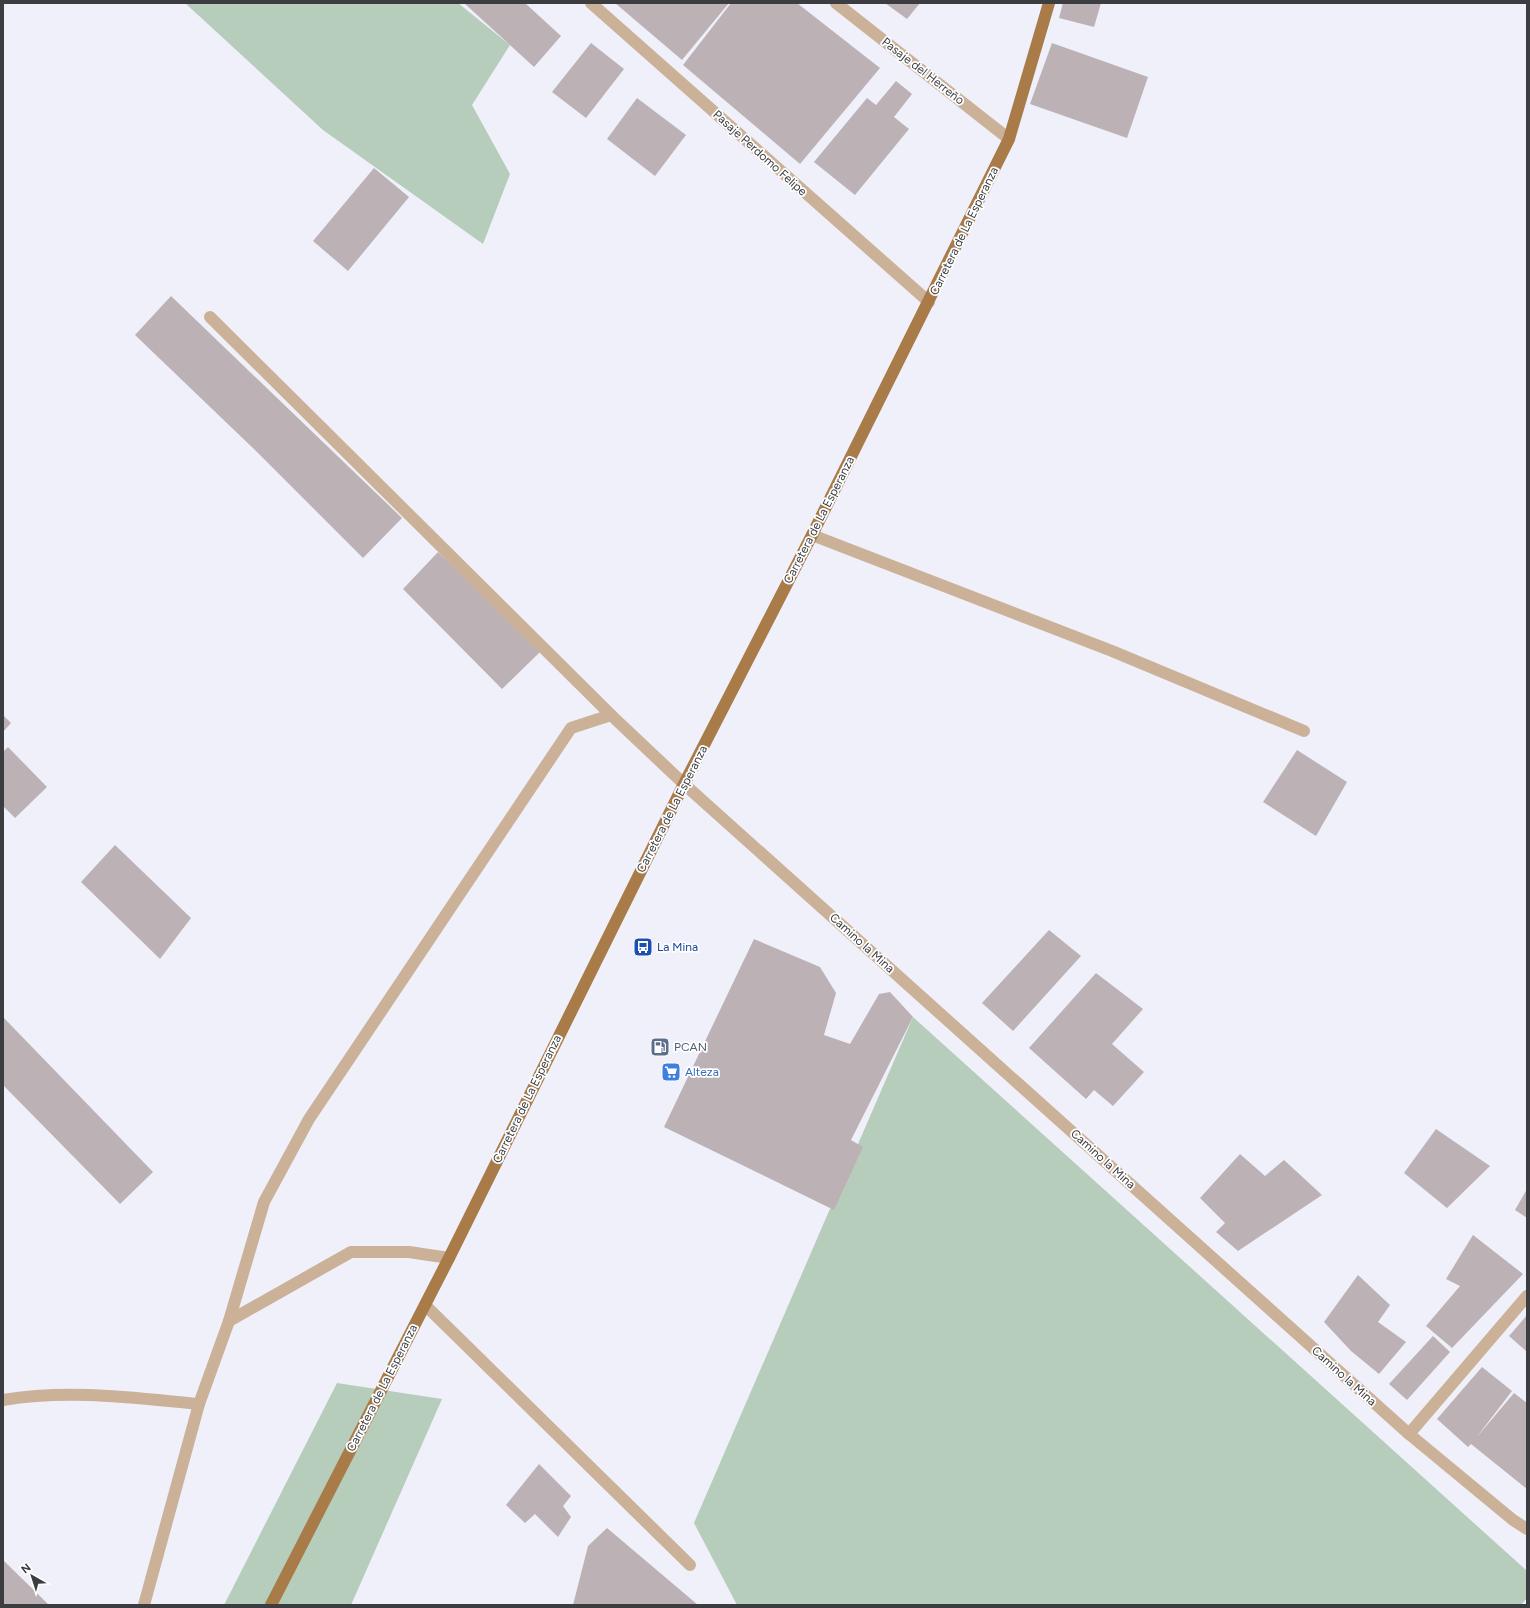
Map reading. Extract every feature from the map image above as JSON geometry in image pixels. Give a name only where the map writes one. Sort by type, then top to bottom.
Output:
[{"type":"main road","name":"Carretera de La Esperanza","points":[[270,1605],[425,1305],[684,784],[812,534],[1010,140],[1049,3]]},
{"type":"street","name":"Pasaje Perdomo Felipe","points":[[591,3],[929,302]]},
{"type":"street","name":"Pasaje del Herreño","points":[[836,3],[1010,140]]},
{"type":"street","name":"Camino la Mina","points":[[210,317],[612,715],[684,784],[1409,1434],[1513,1520],[1527,1529]]},
{"type":"street","points":[[812,534],[1112,651],[1304,731]]},
{"type":"street","points":[[144,1605],[199,1404],[229,1321],[264,1202],[308,1119],[571,728],[612,715]]},
{"type":"street","points":[[229,1321],[351,1252],[409,1252],[448,1258]]},
{"type":"street","points":[[1409,1434],[1527,1296]]},
{"type":"street","points":[[425,1305],[690,1565]]},
{"type":"street","points":[[3,1400],[24,1397],[100,1394],[199,1404]]},
{"type":"green space","points":[[185,3],[458,3],[510,45],[472,105],[510,174],[483,244],[323,130]]},
{"type":"green space","points":[[913,1017],[1527,1571],[1527,1598],[1521,1605],[737,1605],[694,1523]]},
{"type":"green space","points":[[337,1383],[442,1399],[351,1605],[224,1605]]},
{"type":"building","points":[[464,3],[525,3],[561,36],[534,67]]},
{"type":"building","points":[[615,3],[729,3],[682,60]]},
{"type":"building","points":[[731,3],[797,3],[880,68],[800,164],[683,65]]},
{"type":"building","points":[[885,3],[920,3],[907,19]]},
{"type":"building","points":[[1063,3],[1101,3],[1094,27],[1059,18]]},
{"type":"building","points":[[591,43],[624,69],[586,118],[552,92]]},
{"type":"building","points":[[1052,43],[1148,77],[1127,138],[1030,104]]},
{"type":"building","points":[[896,81],[912,94],[894,117],[909,129],[855,195],[814,162],[867,98],[876,105]]},
{"type":"building","points":[[637,98],[686,135],[655,176],[607,139]]},
{"type":"building","points":[[374,168],[409,197],[348,271],[313,241]]},
{"type":"building","points":[[171,296],[402,518],[363,558],[257,452],[135,335]]},
{"type":"building","points":[[438,552],[492,603],[540,652],[502,689],[403,589]]},
{"type":"building","points":[[3,715],[11,723],[3,732]]},
{"type":"building","points":[[8,747],[47,787],[15,818],[3,806],[3,752]]},
{"type":"building","points":[[1297,750],[1347,782],[1316,836],[1263,802]]},
{"type":"building","points":[[115,845],[191,918],[160,959],[81,882]]},
{"type":"building","points":[[1049,930],[1081,956],[1013,1031],[982,1003]]},
{"type":"building","points":[[754,939],[820,967],[836,993],[824,1035],[850,1044],[879,994],[890,992],[913,1017],[851,1140],[863,1147],[834,1210],[664,1127]]},
{"type":"building","points":[[1096,973],[1143,1009],[1112,1044],[1144,1072],[1113,1106],[1094,1090],[1086,1099],[1029,1048]]},
{"type":"building","points":[[3,1017],[153,1172],[120,1204],[3,1085]]},
{"type":"building","points":[[1436,1129],[1490,1166],[1447,1208],[1404,1173]]},
{"type":"building","points":[[1240,1154],[1265,1176],[1284,1160],[1322,1195],[1238,1251],[1216,1232],[1225,1223],[1200,1198]]},
{"type":"building","points":[[1527,1189],[1527,1218],[1515,1210]]},
{"type":"building","points":[[1473,1235],[1523,1274],[1452,1348],[1426,1326],[1460,1286],[1446,1279]]},
{"type":"building","points":[[1358,1275],[1390,1305],[1378,1322],[1406,1342],[1379,1374],[1351,1351],[1324,1322]]},
{"type":"building","points":[[1527,1315],[1527,1352],[1509,1336]]},
{"type":"building","points":[[1433,1336],[1450,1352],[1407,1400],[1389,1384]]},
{"type":"building","points":[[1482,1367],[1512,1391],[1476,1438],[1514,1393],[1527,1403],[1527,1489],[1471,1444],[1468,1447],[1437,1419]]},
{"type":"building","points":[[539,1464],[571,1496],[563,1506],[571,1517],[558,1537],[535,1514],[525,1523],[506,1505]]},
{"type":"building","points":[[607,1528],[698,1605],[573,1605],[588,1546]]},
{"type":"building","points":[[3,1560],[49,1605],[3,1605]]},
{"type":"place","name":"La Mina","points":[[643,947]]},
{"type":"place","name":"PCAN","points":[[660,1047]]},
{"type":"place","name":"Alteza","points":[[671,1072]]}]
